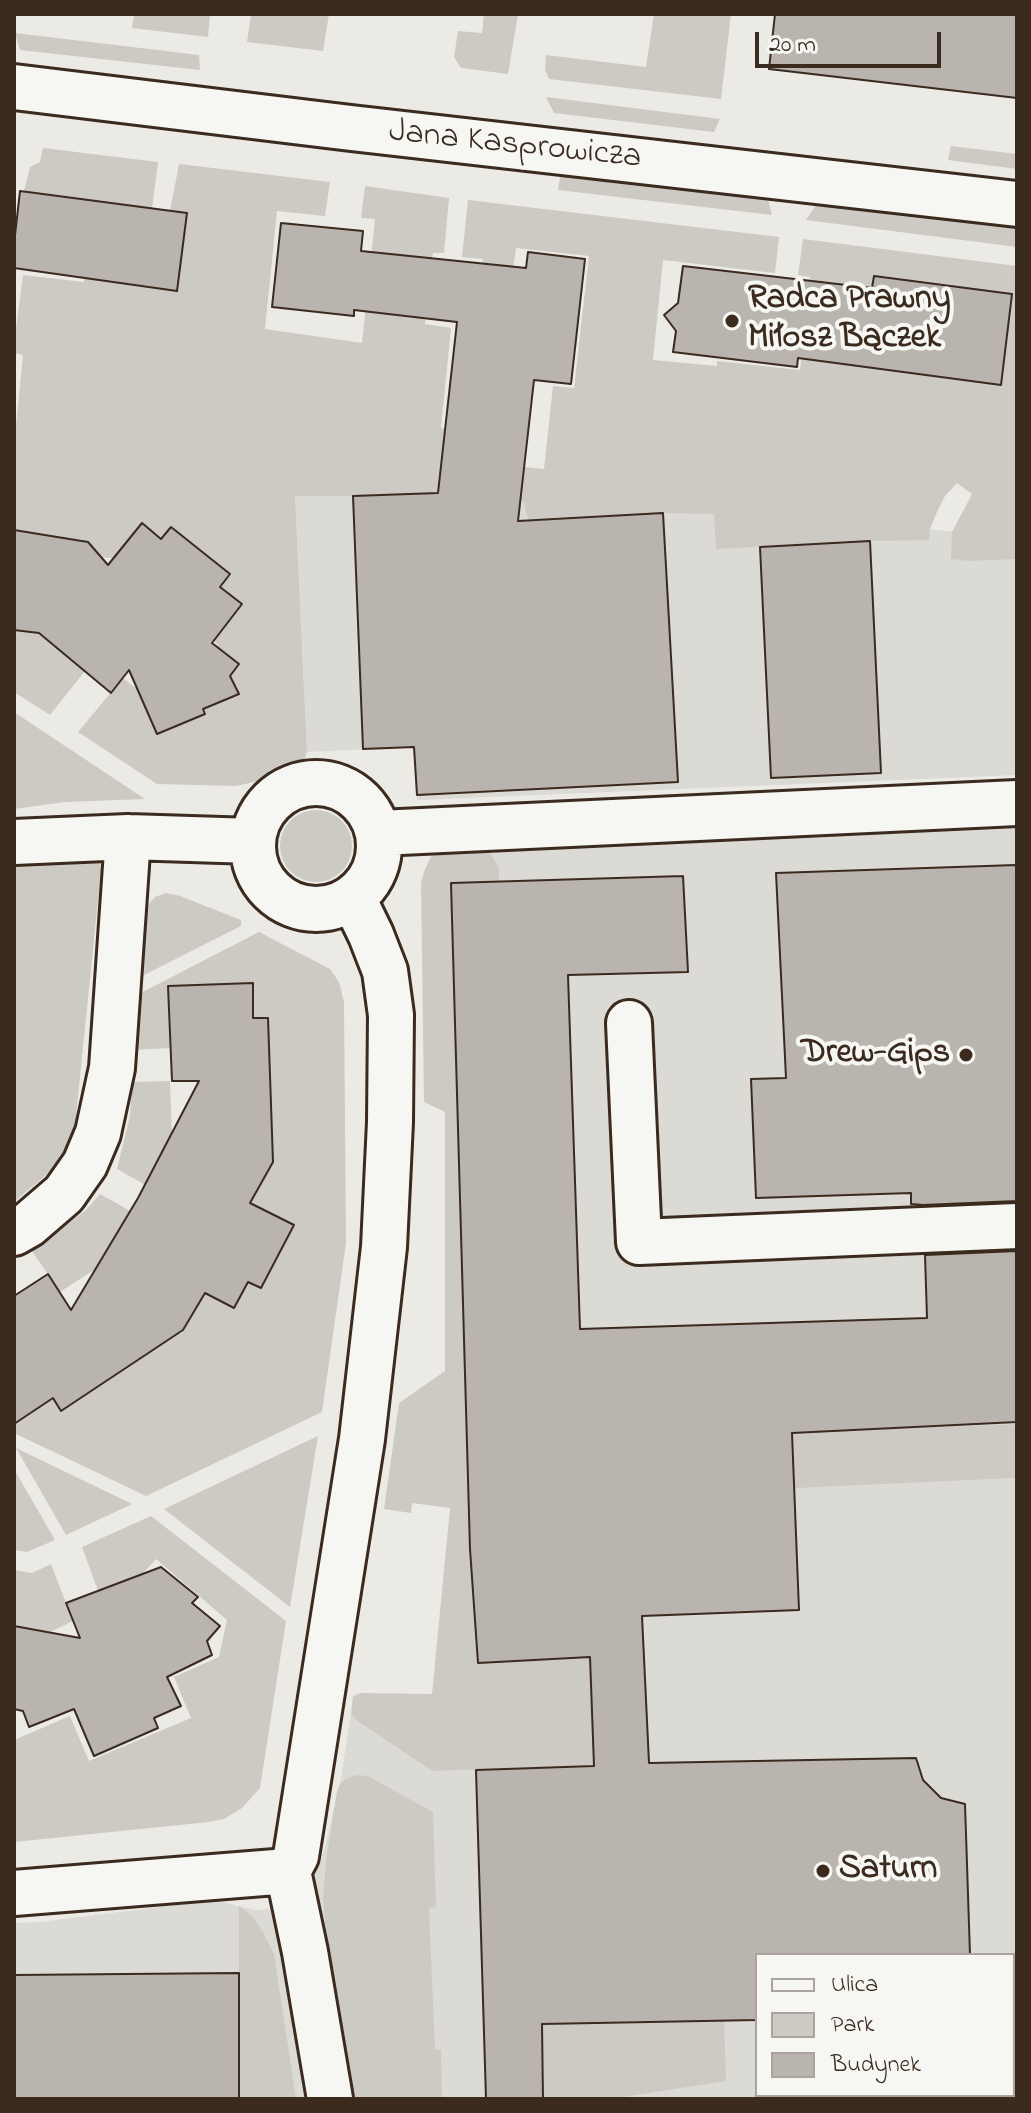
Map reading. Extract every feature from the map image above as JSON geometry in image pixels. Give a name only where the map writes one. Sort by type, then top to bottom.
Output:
[{"type":"street","name":"Jana Kasprowicza","points":[[14,87],[1017,204]]},
{"type":"street","points":[[322,782],[342,788],[359,799],[371,814],[379,833],[380,852],[367,885],[353,898],[335,906],[315,909],[294,905],[277,895],[263,880],[255,862],[253,841],[258,822],[268,804],[284,791],[303,784],[322,782]]},
{"type":"street","points":[[379,833],[1017,803]]},
{"type":"street","points":[[14,842],[128,837],[253,841]]},
{"type":"street","points":[[14,1233],[64,1194],[85,1164],[98,1133],[112,1068],[128,837]]},
{"type":"street","points":[[330,2099],[288,1871],[296,1856],[362,1439],[384,1247],[391,1015],[385,971],[353,898]]},
{"type":"street","points":[[629,1023],[639,1242],[1017,1226]]},
{"type":"street","points":[[14,1893],[288,1871]]},
{"type":"shaded area","points":[[384,470],[1017,538],[1017,775],[417,800],[414,747],[307,752],[295,496]]},
{"type":"shaded area","points":[[1017,821],[1017,1424],[467,1444],[451,883],[485,844]]},
{"type":"shaded area","points":[[1017,1478],[1017,2099],[14,2099],[14,1923],[214,1900],[255,1910],[275,1909],[301,1895],[322,1859],[340,1784],[351,1714],[432,1771],[583,1498]]},
{"type":"green space","points":[[134,14],[210,14],[208,37],[132,28]]},
{"type":"green space","points":[[251,14],[329,14],[323,51],[247,42]]},
{"type":"green space","points":[[484,14],[518,14],[508,74],[461,68],[454,57],[458,31],[482,33]]},
{"type":"green space","points":[[654,14],[731,14],[721,99],[549,79],[545,70],[546,55],[646,67]]},
{"type":"green space","points":[[15,33],[199,55],[200,70],[20,50]]},
{"type":"green space","points":[[546,97],[720,119],[714,132],[554,113]]},
{"type":"green space","points":[[951,146],[1017,154],[1017,169],[948,160]]},
{"type":"green space","points":[[43,148],[158,162],[152,209],[24,191],[30,167],[40,162]]},
{"type":"green space","points":[[179,164],[330,182],[325,216],[277,211],[265,329],[362,343],[375,219],[361,218],[365,186],[449,198],[444,253],[433,253],[425,324],[451,328],[441,428],[470,433],[468,461],[544,469],[553,386],[574,388],[589,256],[516,248],[511,285],[481,281],[483,259],[462,257],[468,200],[779,237],[775,273],[663,260],[653,360],[717,366],[717,361],[800,370],[810,277],[798,275],[803,239],[1017,266],[1017,559],[951,559],[952,532],[972,494],[957,483],[945,496],[937,512],[929,540],[716,549],[714,514],[528,519],[524,503],[516,495],[463,491],[295,496],[305,758],[301,763],[259,781],[236,786],[157,784],[78,732],[123,678],[137,689],[157,733],[204,714],[203,709],[239,694],[230,676],[239,664],[219,648],[213,638],[242,604],[220,587],[229,575],[161,539],[142,523],[118,553],[117,559],[102,557],[87,541],[76,555],[14,530],[14,426],[23,355],[14,353],[14,344],[23,275],[84,282],[85,278],[176,290],[187,214],[170,211]]},
{"type":"green space","points":[[561,171],[767,196],[772,215],[558,190]]},
{"type":"green space","points":[[818,202],[1017,225],[1017,247],[806,220]]},
{"type":"green space","points":[[14,630],[80,639],[85,671],[50,715],[14,692]]},
{"type":"green space","points":[[14,712],[145,799],[65,802],[14,809]]},
{"type":"green space","points":[[316,810],[336,816],[346,826],[352,846],[346,866],[336,876],[316,882],[296,876],[286,866],[280,846],[286,826],[296,816]]},
{"type":"green space","points":[[485,844],[499,868],[499,881],[451,884],[468,1444],[1017,1424],[1017,1478],[583,1498],[593,1724],[647,1723],[650,1763],[432,1771],[351,1714],[353,1696],[361,1693],[432,1694],[450,1508],[412,1503],[411,1513],[384,1509],[399,1403],[445,1371],[445,1112],[424,1102],[421,883],[431,857],[442,848]],"holes":[[[471,1533],[572,1658],[478,1663]]]},
{"type":"green space","points":[[92,856],[100,863],[101,871],[75,1126],[69,1148],[58,1165],[14,1202],[14,860]]},
{"type":"green space","points":[[166,893],[241,920],[241,926],[140,977],[148,905],[155,897]]},
{"type":"green space","points":[[259,932],[330,969],[339,982],[344,1002],[346,1243],[322,1412],[146,1496],[14,1433],[14,1394],[28,1414],[53,1398],[61,1411],[135,1362],[167,1326],[181,1334],[195,1310],[191,1303],[205,1293],[234,1308],[248,1282],[261,1288],[294,1226],[252,1204],[252,1186],[260,1186],[273,1161],[256,1152],[268,1018],[253,1018],[253,983],[168,986],[170,1048],[134,1050],[133,997]]},
{"type":"green space","points":[[170,1081],[173,1171],[160,1193],[117,1169],[130,1116],[132,1082]]},
{"type":"green space","points":[[100,1194],[148,1221],[137,1242],[60,1292],[32,1251],[86,1210]]},
{"type":"green space","points":[[318,1436],[290,1607],[164,1509]]},
{"type":"green space","points":[[16,1448],[132,1504],[66,1535]]},
{"type":"green space","points":[[14,1469],[55,1540],[27,1552],[14,1550]]},
{"type":"green space","points":[[151,1516],[286,1621],[260,1788],[242,1808],[224,1819],[14,1842],[14,1740],[70,1716],[89,1761],[191,1718],[174,1677],[219,1657],[227,1620],[156,1559],[122,1597],[103,1604],[82,1547]]},
{"type":"green space","points":[[51,1564],[73,1621],[50,1632],[14,1626],[14,1570],[32,1573]]},
{"type":"green space","points":[[356,1775],[368,1776],[433,1812],[436,1907],[429,1908],[435,2049],[441,2050],[442,2099],[354,2099],[328,1959],[323,1896],[337,1791],[340,1784]]},
{"type":"green space","points":[[239,1906],[253,1917],[274,1954],[296,2099],[209,2099],[238,2098],[239,2040],[14,2035],[239,2034]]},
{"type":"green space","points":[[724,2014],[726,2081],[610,2099],[543,2099],[542,2024]]},
{"type":"building","points":[[775,14],[1017,14],[1017,98],[769,69]]},
{"type":"building","points":[[20,191],[187,213],[177,291],[14,268]]},
{"type":"building","points":[[281,223],[363,231],[361,251],[526,268],[528,252],[585,259],[571,384],[534,380],[518,521],[663,513],[678,782],[417,795],[414,747],[363,749],[353,496],[438,493],[457,322],[354,310],[354,316],[272,307]]},
{"type":"building","points":[[683,266],[872,288],[874,276],[1012,294],[1001,385],[798,358],[797,367],[673,352],[676,331],[664,315],[678,303]]},
{"type":"building","points":[[142,523],[161,539],[171,527],[230,574],[220,587],[242,604],[212,643],[239,664],[230,676],[239,694],[203,709],[205,714],[157,734],[129,670],[111,693],[39,633],[14,630],[14,530],[88,542],[108,565]]},
{"type":"building","points":[[870,541],[881,773],[771,778],[760,547]]},
{"type":"building","points":[[1016,865],[1017,1201],[923,1205],[911,1204],[911,1193],[756,1198],[751,1079],[786,1078],[776,873]]},
{"type":"building","points":[[683,876],[688,972],[568,975],[580,1329],[927,1318],[925,1255],[1017,1251],[1017,1422],[792,1433],[799,1610],[642,1616],[649,1763],[916,1758],[923,1780],[941,1798],[965,1804],[970,1953],[755,1953],[755,2020],[542,2024],[543,2099],[486,2099],[476,1770],[594,1766],[590,1657],[478,1663],[470,1549],[451,883]]},
{"type":"building","points":[[253,983],[253,1018],[268,1018],[273,1162],[250,1203],[294,1225],[261,1288],[248,1282],[234,1308],[205,1293],[183,1330],[61,1411],[53,1398],[14,1424],[14,1296],[48,1274],[71,1310],[138,1198],[199,1081],[172,1081],[168,986]]},
{"type":"building","points":[[161,1567],[198,1597],[192,1603],[220,1626],[207,1641],[212,1655],[167,1677],[181,1706],[154,1718],[158,1728],[94,1756],[74,1709],[29,1727],[23,1711],[14,1709],[14,1626],[80,1638],[66,1603]]},
{"type":"building","points":[[239,1973],[239,2098],[14,2099],[14,1975]]},
{"type":"place","name":"Radca Prawny Miłosz Bączek","points":[[732,321]]},
{"type":"place","name":"Drew-Gips","points":[[966,1055]]},
{"type":"place","name":"Saturn","points":[[823,1871]]}]
